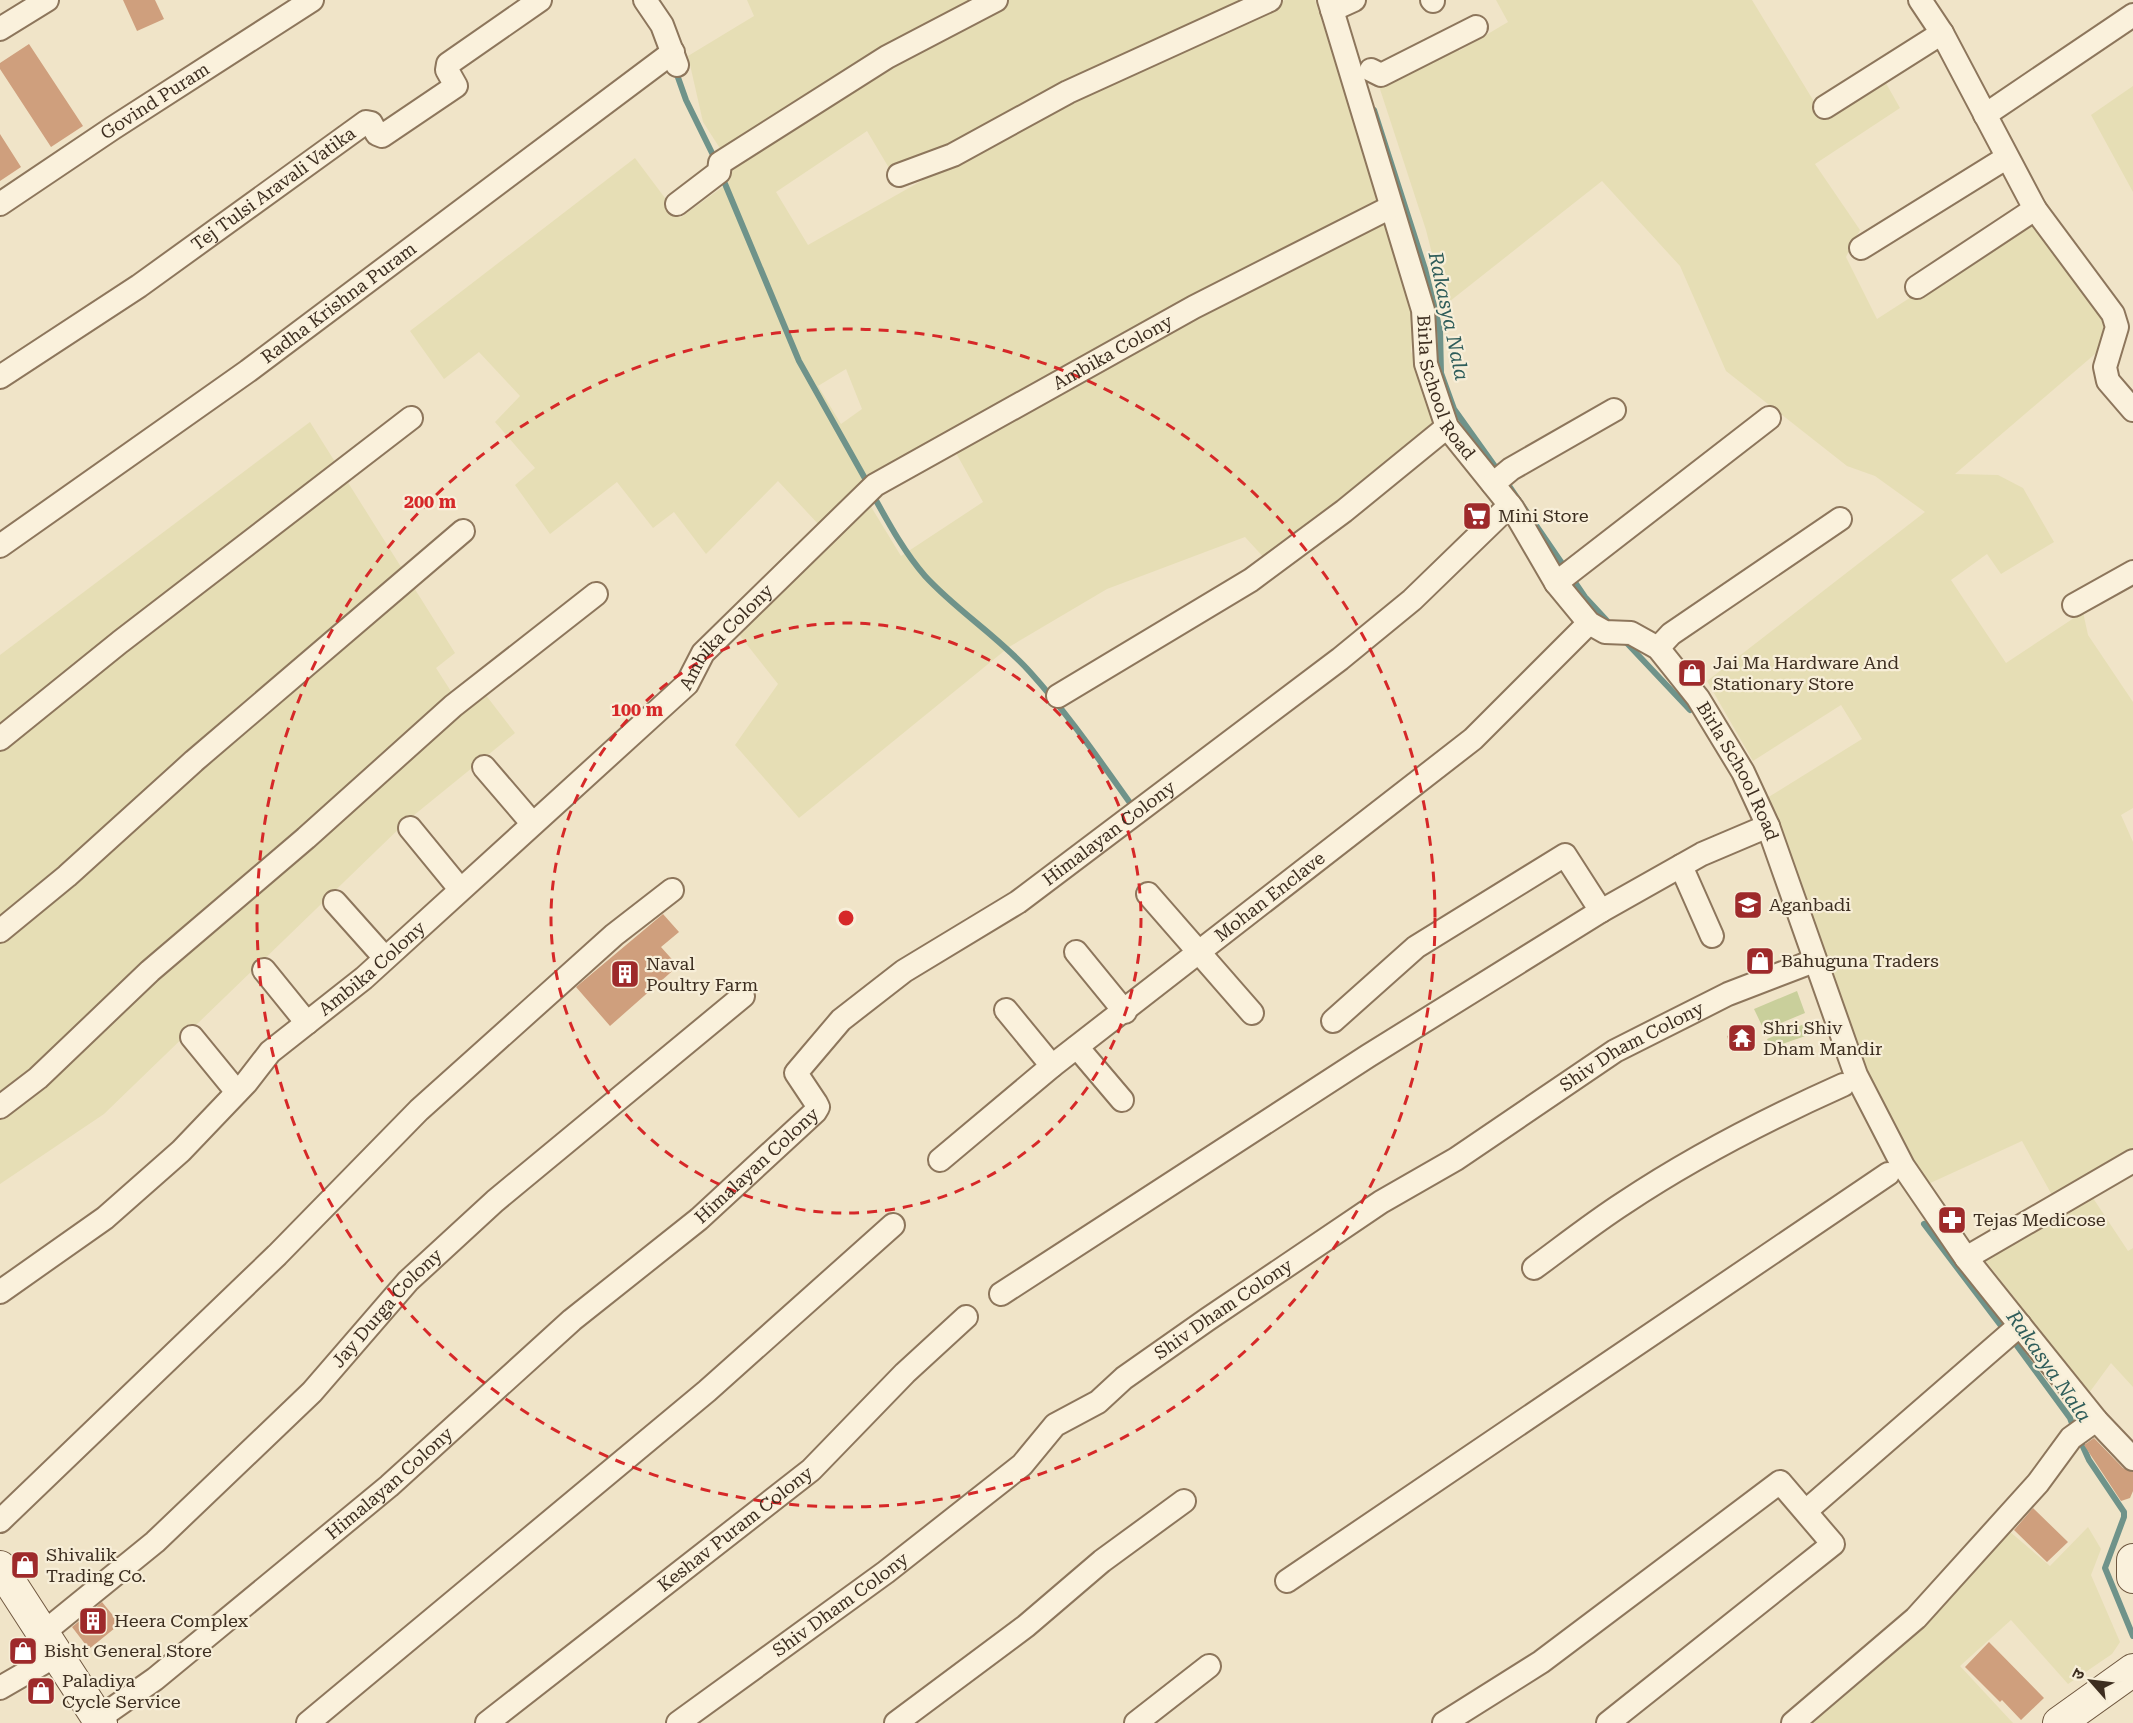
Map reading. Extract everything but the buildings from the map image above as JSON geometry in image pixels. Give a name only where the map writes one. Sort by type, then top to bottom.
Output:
[{"type":"main road","points":[[2133,1560],[2133,1577]]},
{"type":"main road","points":[[0,1568],[9,1601],[50,1644],[99,1721]]},
{"type":"main road","points":[[2059,1723],[2133,1670]]},
{"type":"street","points":[[0,29],[47,0]]},
{"type":"street","name":"Govind Puram","points":[[0,204],[312,0]]},
{"type":"street","name":"Tej Tulsi Aravali Vatika","points":[[0,376],[139,286],[366,122],[371,123],[377,134],[382,136],[456,86],[447,70],[448,64],[540,0]]},
{"type":"street","name":"Radha Krishna Puram","points":[[0,546],[248,371],[675,59],[662,25],[645,0]]},
{"type":"street","points":[[677,204],[719,172],[720,164],[887,57],[996,0]]},
{"type":"street","points":[[899,175],[953,155],[1068,92],[1270,0]]},
{"type":"street","points":[[1920,0],[1942,33],[2006,158],[2035,209],[2113,314],[2117,327],[2124,337],[2105,367],[2108,381],[2133,410]]},
{"type":"street","name":"Birla School Road","points":[[1341,4],[1391,207],[1423,310],[1426,364],[1447,427],[1501,477],[1510,505],[1565,576],[1597,627],[1631,633],[1658,648],[1698,698],[1743,772],[1768,826],[1856,1075],[1887,1137],[1915,1185],[2013,1331],[2085,1428],[2133,1459]]},
{"type":"street","points":[[1985,115],[2127,11]]},
{"type":"street","points":[[1371,70],[1381,75],[1476,27]]},
{"type":"street","points":[[1825,107],[1942,33]]},
{"type":"street","points":[[1861,248],[2006,158]]},
{"type":"street","name":"Ambika Colony","points":[[0,1292],[105,1218],[180,1151],[237,1092],[270,1052],[385,958],[687,684],[703,653],[875,485],[1194,307],[1391,207]]},
{"type":"street","points":[[1917,287],[2035,209]]},
{"type":"street","points":[[1501,477],[1614,410]]},
{"type":"street","points":[[0,739],[120,642],[411,418]]},
{"type":"street","points":[[1565,576],[1769,418]]},
{"type":"street","points":[[1058,696],[1251,580],[1344,511],[1447,427]]},
{"type":"street","name":"Himalayan Colony","points":[[99,1721],[155,1679],[389,1486],[572,1320],[699,1219],[815,1112],[818,1107],[796,1073],[841,1020],[904,972],[1017,902],[1340,659],[1412,600],[1510,505]]},
{"type":"street","points":[[1658,648],[1671,634],[1840,519]]},
{"type":"street","points":[[0,931],[67,876],[194,761],[463,531]]},
{"type":"street","points":[[2074,605],[2133,572]]},
{"type":"street","points":[[0,1107],[39,1078],[150,971],[306,838],[453,706],[596,594]]},
{"type":"street","name":"Mohan Enclave","points":[[940,1160],[1052,1066],[1125,1012],[1473,739],[1597,627]]},
{"type":"street","points":[[484,767],[532,823]]},
{"type":"street","points":[[1001,1294],[1368,1056],[1601,910],[1681,866],[1768,826]]},
{"type":"street","points":[[410,828],[460,889]]},
{"type":"street","points":[[1333,1021],[1416,947],[1565,855],[1601,910]]},
{"type":"street","points":[[1681,866],[1712,936]]},
{"type":"street","points":[[0,1521],[277,1255],[419,1110],[614,935],[672,890]]},
{"type":"street","points":[[1148,894],[1252,1013]]},
{"type":"street","points":[[335,902],[385,958]]},
{"type":"street","points":[[1076,952],[1125,1012]]},
{"type":"street","name":"Shiv Dham Colony","points":[[678,1723],[886,1572],[1022,1465],[1055,1425],[1098,1402],[1124,1378],[1180,1338],[1381,1202],[1456,1159],[1615,1051],[1728,994],[1814,961]]},
{"type":"street","points":[[264,970],[307,1023]]},
{"type":"street","name":"Jay Durga Colony","points":[[0,1688],[50,1644],[312,1392],[408,1281],[495,1201],[743,996]]},
{"type":"street","points":[[1006,1010],[1052,1066]]},
{"type":"street","points":[[192,1037],[237,1092]]},
{"type":"street","points":[[1077,1047],[1122,1100]]},
{"type":"street","points":[[1534,1268],[1623,1203],[1692,1160],[1775,1115],[1843,1085]]},
{"type":"street","points":[[1966,1258],[2133,1161]]},
{"type":"street","points":[[1287,1581],[1888,1174]]},
{"type":"street","points":[[308,1723],[707,1391],[893,1225]]},
{"type":"street","name":"Keshav Puram Colony","points":[[487,1723],[811,1470],[905,1373],[966,1317]]},
{"type":"street","points":[[1807,1510],[2013,1331]]},
{"type":"street","points":[[1792,1723],[1916,1618],[2085,1428]]},
{"type":"street","points":[[1444,1723],[1541,1662],[1780,1482],[1807,1510],[1833,1544],[1608,1723]]},
{"type":"street","points":[[896,1723],[1026,1626],[1102,1561],[1184,1501]]},
{"type":"street","points":[[1136,1723],[1209,1666]]},
{"type":"shaded area","points":[[747,0],[987,0],[723,153],[703,122],[688,56],[754,16]]},
{"type":"shaded area","points":[[1009,0],[1253,0],[950,149],[889,168],[867,131],[776,192],[808,245],[1036,116],[1285,0],[1315,0],[1382,205],[867,476],[820,526],[778,481],[706,554],[674,512],[653,528],[617,482],[550,534],[515,485],[535,468],[495,422],[520,396],[479,352],[444,379],[410,331],[635,158],[680,218],[728,183],[732,167],[892,61]],"holes":[[[846,369],[862,409],[841,424],[818,386]]]},
{"type":"shaded area","points":[[1496,0],[1752,0],[1824,118],[1883,78],[1900,108],[1815,164],[1860,230],[1846,257],[1877,319],[2037,216],[2109,323],[2095,354],[1955,474],[1998,475],[2023,488],[2054,542],[2001,574],[1987,554],[1951,580],[2006,663],[2083,612],[2088,635],[2133,702],[2133,808],[2121,815],[2133,842],[2133,1150],[2053,1197],[2022,1141],[1926,1185],[1900,1146],[1862,1059],[1767,798],[1862,739],[1841,705],[1753,761],[1707,681],[1925,512],[1875,476],[1847,466],[1726,371],[1680,266],[1602,181],[1445,305],[1426,230],[1377,80],[1455,45],[1459,51],[1508,22]]},
{"type":"shaded area","points":[[2133,86],[2133,192],[2091,115]]},
{"type":"shaded area","points":[[1383,221],[1393,240],[1414,316],[1411,351],[1437,423],[1267,561],[1245,537],[1107,589],[1009,647],[799,818],[735,745],[778,684],[737,632],[870,505],[901,556],[983,502],[956,453],[1141,346]]},
{"type":"shaded area","points":[[310,422],[455,653],[436,668],[454,696],[475,681],[515,733],[408,820],[104,1114],[0,1184],[0,655]]},
{"type":"shaded area","points":[[2091,1195],[2128,1251],[2133,1248],[2133,1387],[2111,1363],[2089,1393],[1984,1259]]},
{"type":"shaded area","points":[[2088,1527],[2101,1549],[2091,1575],[2120,1642],[2112,1654],[2068,1684],[2011,1620],[1960,1666],[2013,1723],[1807,1723],[2009,1531],[2050,1566]]},
{"type":"green space","points":[[1797,991],[1805,1013],[1764,1030],[1754,1009]]},
{"type":"green space","points":[[1807,1023],[1811,1034],[1771,1048],[1767,1039]]},
{"type":"waterway","points":[[675,69],[686,100],[714,157]]},
{"type":"waterway","name":"Rakasya Nala","points":[[1374,110],[1425,269],[1440,330],[1441,373],[1454,409],[1499,472]]},
{"type":"waterway","points":[[723,179],[799,361],[867,482]]},
{"type":"waterway","name":"Rakasya Nala","points":[[1505,480],[1585,597],[1610,624]]},
{"type":"waterway","points":[[873,495],[917,567],[937,589],[1005,647],[1030,672],[1071,721],[1133,807]]},
{"type":"waterway","name":"Rakasya Nala","points":[[1623,639],[1690,710]]},
{"type":"waterway","name":"Rakasya Nala","points":[[1924,1224],[2005,1331]]},
{"type":"waterway","name":"Rakasya Nala","points":[[2012,1339],[2070,1418],[2074,1429]]},
{"type":"waterway","name":"Rakasya Nala","points":[[2079,1438],[2089,1460],[2124,1512],[2105,1568],[2133,1636]]},
{"type":"place","name":"Mini Store","points":[[1477,516]]},
{"type":"place","name":"Jai Ma Hardware And Stationary Store","points":[[1692,673]]},
{"type":"place","name":"Aganbadi","points":[[1748,905]]},
{"type":"place","name":"Bahuguna Traders","points":[[1760,961]]},
{"type":"place","name":"Naval Poultry Farm","points":[[625,974]]},
{"type":"place","name":"Shri Shiv Dham Mandir","points":[[1742,1038]]},
{"type":"place","name":"Tejas Medicose","points":[[1952,1220]]},
{"type":"place","name":"Shivalik Trading Co.","points":[[25,1565]]},
{"type":"place","name":"Heera Complex","points":[[93,1621]]},
{"type":"place","name":"Bisht General Store","points":[[23,1651]]},
{"type":"place","name":"Paladiya Cycle Service","points":[[41,1691]]}]
